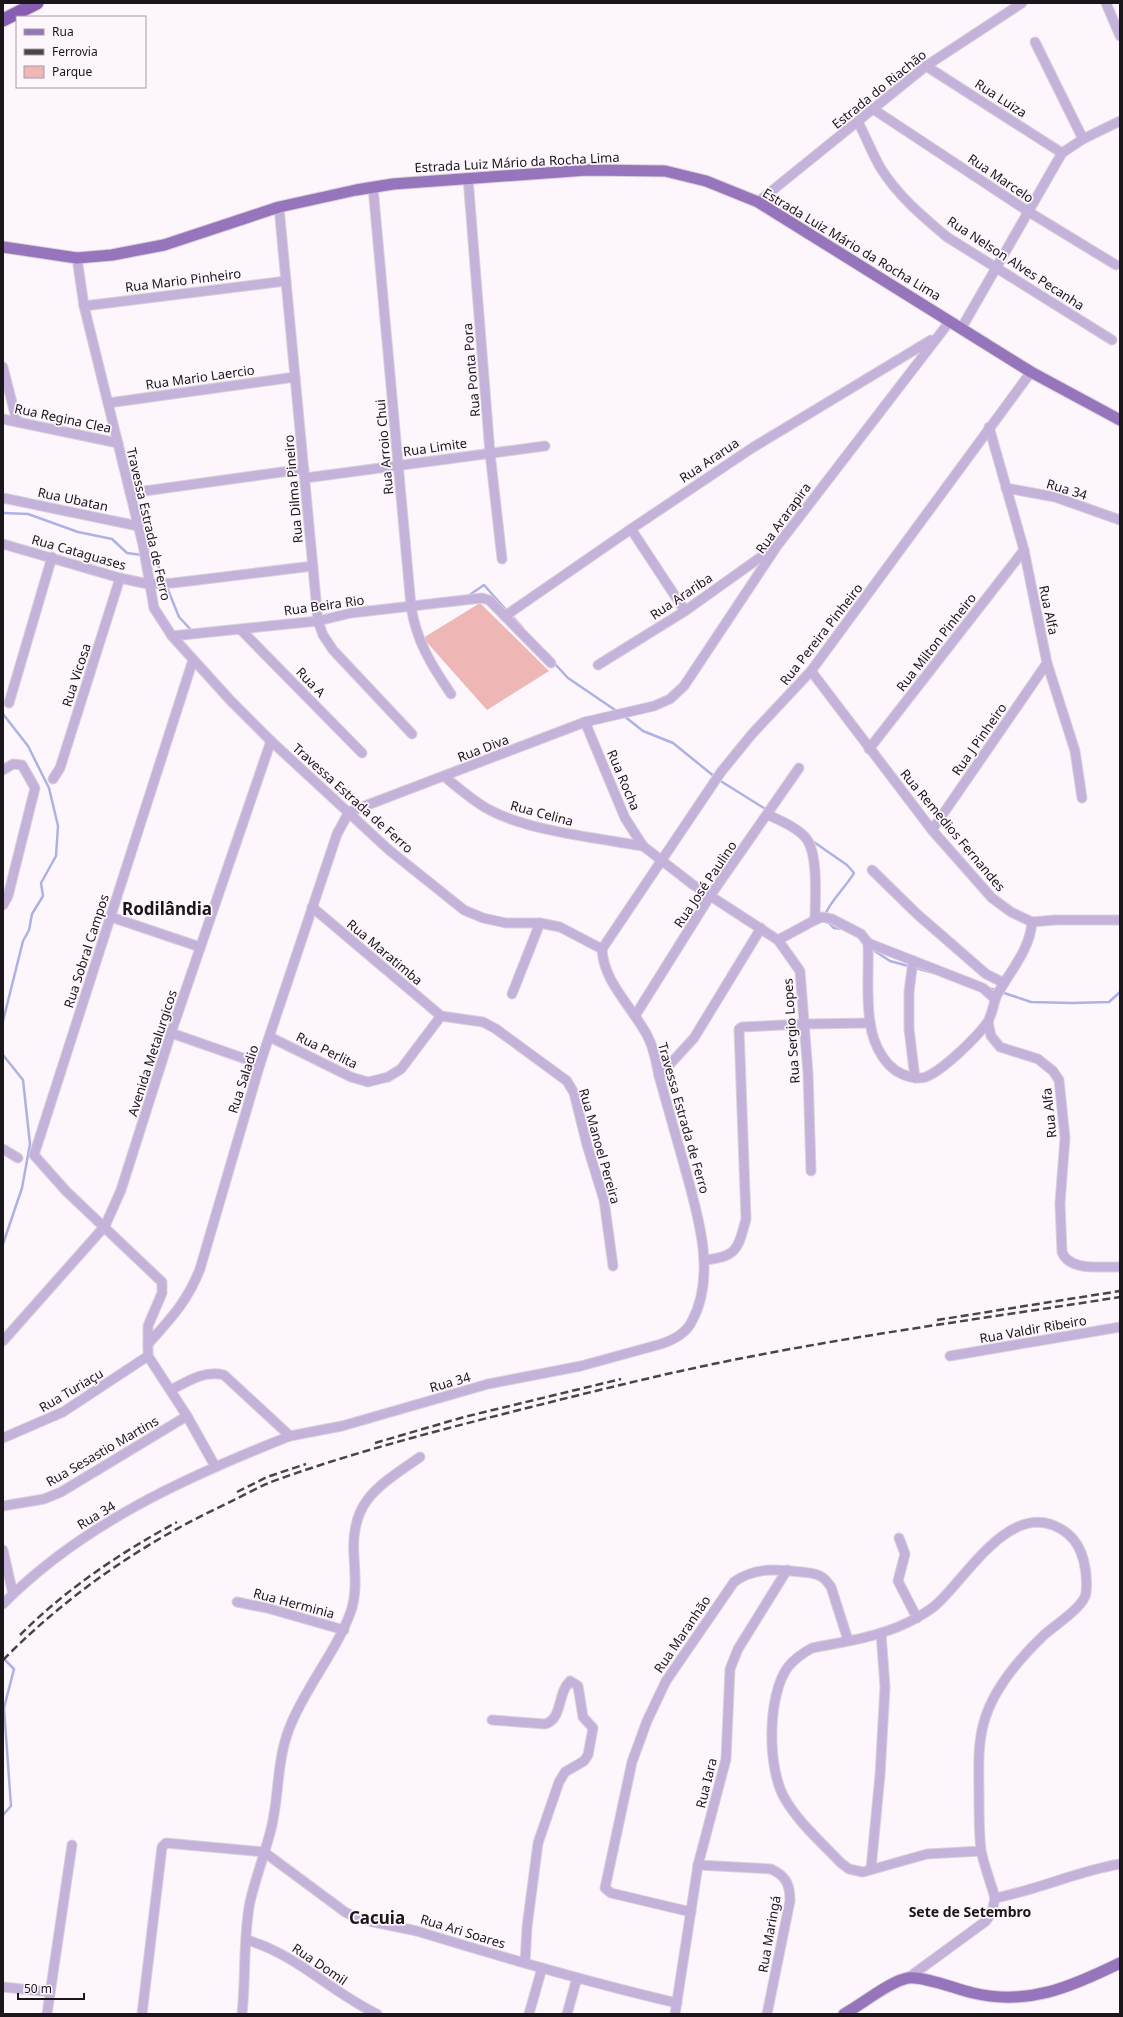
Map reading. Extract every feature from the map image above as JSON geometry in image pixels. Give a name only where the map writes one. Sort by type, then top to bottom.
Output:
[{"type":"highway","points":[[21,16],[36,4]]},
{"type":"highway","points":[[3,20],[36,4]]},
{"type":"highway","points":[[3,28],[16,19]]},
{"type":"main road","name":"Estrada Luiz Mário da Rocha Lima","points":[[3,247],[77,258],[112,255],[164,246],[279,207],[373,187],[468,178],[587,170],[665,171],[706,181],[758,202],[1030,372],[1120,420]]},
{"type":"main road","points":[[844,2014],[895,1983],[908,1978],[931,1981],[987,1996],[1011,1998],[1035,1996],[1064,1988],[1083,1981],[1120,1963]]},
{"type":"street","name":"Estrada do Riachão","points":[[758,202],[926,66],[1022,3]]},
{"type":"street","points":[[1106,3],[1120,36]]},
{"type":"street","points":[[1035,42],[1083,139]]},
{"type":"street","name":"Rua Luiza","points":[[926,66],[1062,153]]},
{"type":"street","name":"Rua Marcelo","points":[[873,109],[1029,212],[1116,265]]},
{"type":"street","points":[[961,329],[1062,153],[1083,139],[1120,121]]},
{"type":"street","name":"Rua Nelson Alves Pecanha","points":[[858,122],[881,167],[902,196],[947,237],[1112,340]]},
{"type":"street","name":"Rua Ponta Pora","points":[[468,178],[490,453],[502,559]]},
{"type":"street","name":"Rua Arroio Chui","points":[[373,187],[384,322],[399,466],[410,606],[417,635],[424,653],[451,694]]},
{"type":"street","name":"Rua Dilma Pineiro","points":[[279,207],[318,618],[323,635],[333,650],[412,734]]},
{"type":"street","name":"Travessa Estrada de Ferro","points":[[77,258],[84,306],[143,546],[145,563],[151,584],[154,608],[172,636],[193,660],[271,741],[389,850],[464,910],[483,918],[506,923],[540,923],[560,927],[602,949],[604,966],[635,1016],[655,1053],[659,1076],[701,1228],[704,1260]]},
{"type":"street","name":"Rua Mario Pinheiro","points":[[84,306],[286,281]]},
{"type":"street","name":"Rua Ararapira","points":[[628,713],[654,706],[670,699],[684,686],[777,546],[936,337],[950,321]]},
{"type":"street","name":"Rua Ararua","points":[[505,616],[752,448],[936,337]]},
{"type":"street","points":[[3,367],[17,422]]},
{"type":"street","name":"Rua Pereira Pinheiro","points":[[602,949],[721,772],[752,734],[811,671],[1030,372]]},
{"type":"street","name":"Rua Mario Laercio","points":[[108,403],[295,377]]},
{"type":"street","name":"Rua Regina Clea","points":[[3,419],[118,443]]},
{"type":"street","name":"Rua Alfa","points":[[989,427],[1024,550],[1047,663],[1071,737],[1082,798]]},
{"type":"street","name":"Rua Limite","points":[[130,494],[304,473],[399,466],[545,446]]},
{"type":"street","name":"Rua 34","points":[[1006,488],[1055,497],[1120,520]]},
{"type":"street","name":"Rua Ubatan","points":[[3,498],[138,526]]},
{"type":"street","points":[[631,529],[685,611]]},
{"type":"street","name":"Rua Cataguases","points":[[3,544],[120,578],[151,584],[173,583],[313,566]]},
{"type":"street","name":"Rua Arariba","points":[[598,665],[685,611],[777,546]]},
{"type":"street","name":"Rua Milton Pinheiro","points":[[869,749],[1024,550]]},
{"type":"street","points":[[9,703],[52,557]]},
{"type":"street","name":"Rua Vicosa","points":[[54,779],[60,768],[120,578]]},
{"type":"street","name":"Rua Beira Rio","points":[[172,636],[242,630],[351,613],[482,598],[489,600],[551,663]]},
{"type":"street","name":"Rua A","points":[[242,630],[362,753]]},
{"type":"street","name":"Rua Sobral Campos","points":[[105,1226],[66,1191],[34,1155],[193,660]]},
{"type":"street","name":"Rua J Pinheiro","points":[[932,830],[1047,663]]},
{"type":"street","name":"Rua Remedios Fernandes","points":[[811,671],[932,830],[992,898],[1011,912],[1032,922]]},
{"type":"street","name":"Rua Diva","points":[[349,812],[585,722],[628,713]]},
{"type":"street","name":"Rua Rocha","points":[[585,722],[625,818],[643,846]]},
{"type":"street","name":"Avenida Metalurgicos","points":[[3,1341],[105,1226],[122,1190],[171,1033],[271,741]]},
{"type":"street","points":[[3,770],[13,764],[22,765],[35,788],[8,896],[3,905]]},
{"type":"street","name":"Rua José Paulino","points":[[635,1016],[710,896],[770,812],[799,768]]},
{"type":"street","name":"Rua Celina","points":[[445,776],[465,794],[487,809],[512,820],[576,835],[643,846]]},
{"type":"street","name":"Rua Saladio","points":[[148,1344],[181,1307],[191,1290],[200,1269],[260,1064],[337,834],[349,812]]},
{"type":"street","points":[[770,812],[781,821],[805,836],[809,842],[816,875],[815,920]]},
{"type":"street","name":"Rua Sergio Lopes","points":[[643,846],[661,861],[710,896],[778,940],[800,971],[808,1073],[811,1171]]},
{"type":"street","points":[[872,870],[917,914],[986,974],[1004,984]]},
{"type":"street","name":"Rua Maratimba","points":[[312,907],[441,1016]]},
{"type":"street","points":[[111,917],[200,947]]},
{"type":"street","points":[[778,940],[815,920],[822,918],[832,919],[861,934],[868,943],[983,988],[996,998]]},
{"type":"street","points":[[868,943],[870,1023],[885,1061],[893,1070],[904,1076],[915,1078],[927,1077],[938,1070],[972,1041],[988,1022],[996,998],[1028,944],[1032,922],[1055,920],[1120,920]]},
{"type":"street","points":[[512,994],[540,923]]},
{"type":"street","points":[[659,1076],[694,1038],[761,928]]},
{"type":"street","points":[[913,961],[909,992],[909,1029],[915,1078]]},
{"type":"street","name":"Rua Perlita","points":[[270,1037],[350,1077],[368,1082],[388,1077],[401,1069],[441,1016]]},
{"type":"street","name":"Rua Manoel Pereira","points":[[441,1016],[483,1022],[496,1029],[567,1082],[574,1093],[587,1145],[604,1200],[613,1266]]},
{"type":"street","name":"Rua Alfa","points":[[988,1022],[991,1036],[1000,1047],[1038,1059],[1054,1071],[1059,1080],[1065,1138],[1060,1203],[1062,1252],[1069,1261],[1079,1265],[1120,1267]]},
{"type":"street","points":[[704,1260],[728,1256],[737,1247],[746,1219],[739,1029],[742,1027],[804,1024],[870,1023]]},
{"type":"street","points":[[171,1033],[260,1064]]},
{"type":"street","points":[[3,1149],[18,1158]]},
{"type":"street","points":[[105,1226],[162,1282],[162,1294],[148,1326],[148,1356],[187,1416],[215,1466]]},
{"type":"street","name":"Rua 34","points":[[3,1604],[81,1538],[117,1516],[215,1466],[290,1436],[342,1426],[488,1384],[581,1366],[673,1340],[685,1331],[695,1315],[702,1284],[704,1260]]},
{"type":"street","name":"Rua Valdir Ribeiro","points":[[950,1356],[1120,1327]]},
{"type":"street","name":"Rua Turiaçu","points":[[3,1438],[63,1412],[148,1356]]},
{"type":"street","points":[[171,1390],[205,1373],[224,1375],[290,1436]]},
{"type":"street","name":"Rua Sesastio Martins","points":[[3,1506],[44,1499],[61,1492],[187,1416]]},
{"type":"street","points":[[242,2014],[250,1902],[272,1825],[282,1756],[289,1729],[306,1694],[344,1630],[355,1596],[353,1538],[355,1521],[366,1501],[386,1481],[420,1457]]},
{"type":"street","points":[[908,1978],[986,1921],[992,1912],[995,1898],[982,1851],[978,1754],[984,1722],[998,1691],[1014,1668],[1039,1640],[1084,1602],[1086,1593],[1085,1569],[1079,1547],[1064,1531],[1041,1522],[1022,1526],[997,1538],[938,1604],[917,1618],[881,1633],[812,1648],[795,1659],[788,1668],[779,1688],[773,1725],[773,1764],[778,1783],[785,1799],[806,1827],[849,1868],[857,1872],[927,1854],[982,1851]]},
{"type":"street","points":[[899,1538],[906,1554],[898,1581],[917,1618]]},
{"type":"street","points":[[3,1550],[13,1594]]},
{"type":"street","name":"Rua Maranhão","points":[[691,1912],[611,1893],[605,1888],[632,1762],[647,1721],[666,1681],[734,1582],[746,1574],[764,1569],[787,1570],[819,1575],[831,1587],[848,1640]]},
{"type":"street","name":"Rua Iara","points":[[675,2014],[698,1865],[726,1759],[730,1669],[738,1649],[787,1570]]},
{"type":"street","name":"Rua Herminia","points":[[237,1602],[267,1608],[344,1630]]},
{"type":"street","points":[[871,1869],[880,1775],[885,1687],[881,1633]]},
{"type":"street","points":[[492,1720],[545,1724],[551,1722],[555,1718],[563,1690],[570,1681],[578,1686],[583,1717],[593,1728],[588,1755],[584,1761],[565,1772],[559,1782],[538,1843],[524,1963]]},
{"type":"street","points":[[142,2014],[163,1845],[166,1843],[264,1852]]},
{"type":"street","points":[[47,2014],[72,1845]]},
{"type":"street","name":"Rua Ari Soares","points":[[264,1852],[344,1912],[354,1917],[400,1926],[577,1978],[677,2003]]},
{"type":"street","points":[[995,1898],[1021,1893],[1096,1868],[1120,1864]]},
{"type":"street","name":"Rua Maringá","points":[[698,1865],[771,1869],[779,1873],[788,1882],[790,1889],[790,1901],[767,2014]]},
{"type":"street","name":"Rua Domil","points":[[247,1940],[264,1945],[290,1958],[358,2005],[377,2014]]},
{"type":"street","points":[[529,2014],[542,1968]]},
{"type":"street","points":[[567,2014],[577,1978]]},
{"type":"street","points":[[3,1987],[50,1992]]},
{"type":"green space","points":[[480,603],[549,671],[487,710],[423,638]]},
{"type":"waterway","points":[[3,513],[28,514],[78,532],[112,539],[127,553],[142,555]]},
{"type":"waterway","points":[[147,556],[155,557],[164,581]]},
{"type":"waterway","points":[[166,585],[179,617],[193,632]]},
{"type":"waterway","points":[[468,596],[484,585],[508,612]]},
{"type":"waterway","points":[[511,615],[523,628]]},
{"type":"waterway","points":[[554,663],[568,678],[618,712]]},
{"type":"waterway","points":[[3,714],[28,746],[49,788],[58,826],[56,856],[41,883],[43,896],[32,914],[29,930],[23,941],[3,1021]]},
{"type":"waterway","points":[[624,716],[643,731],[673,743],[715,777]]},
{"type":"waterway","points":[[719,780],[767,810]]},
{"type":"waterway","points":[[811,840],[847,865],[854,873],[831,904],[825,915]]},
{"type":"waterway","points":[[827,921],[834,928],[843,929]]},
{"type":"waterway","points":[[870,948],[890,961],[934,973]]},
{"type":"waterway","points":[[989,988],[1031,1002],[1109,1002],[1120,992]]},
{"type":"waterway","points":[[3,1055],[23,1080],[30,1144],[22,1188],[3,1244]]},
{"type":"waterway","points":[[3,1658],[14,1669],[4,1708],[11,1806],[3,1815]]},
{"type":"railway","points":[[937,1320],[1120,1291]]},
{"type":"railway","points":[[3,1660],[54,1613],[108,1571],[137,1552],[197,1518],[260,1487],[335,1460],[498,1415],[627,1383],[723,1362],[822,1343],[1120,1297]]},
{"type":"railway","points":[[375,1443],[464,1417],[621,1379]]},
{"type":"railway","points":[[237,1492],[267,1477],[306,1464]]},
{"type":"railway","points":[[20,1635],[56,1602],[94,1573],[135,1546],[177,1522]]},
{"type":"district","name":"Rodilândia","points":[[167,908]]},
{"type":"district","name":"Sete de Setembro","points":[[970,1911]]},
{"type":"district","name":"Cacuia","points":[[377,1917]]}]
